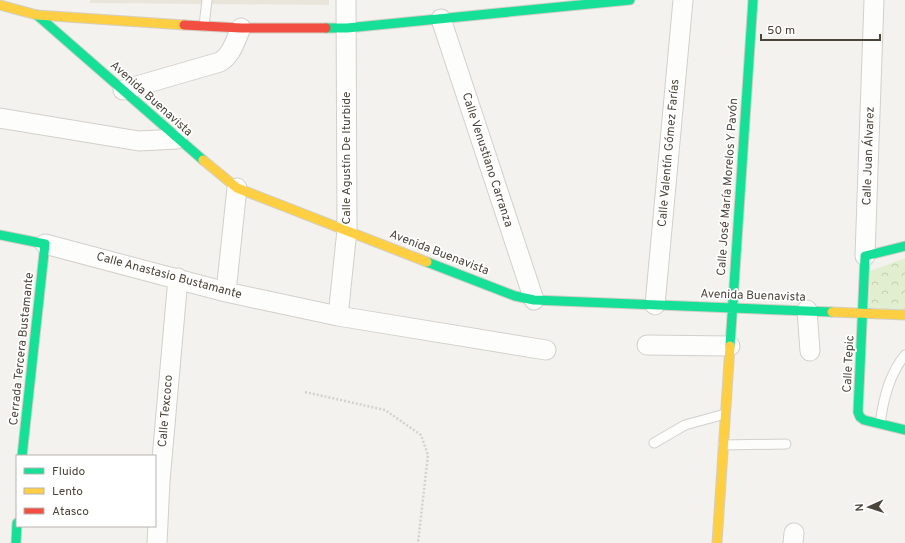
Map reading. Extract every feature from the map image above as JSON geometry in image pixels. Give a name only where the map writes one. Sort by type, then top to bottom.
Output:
[{"type":"main road","points":[[0,5],[37,11],[204,26],[241,28],[347,28],[440,19],[564,3],[630,0]]},
{"type":"main road","name":"Calle José María Morelos Y Pavón","points":[[717,543],[753,0]]},
{"type":"main road","name":"Avenida Buenavista","points":[[37,11],[177,139],[237,188],[515,296],[534,300],[905,315]]},
{"type":"main road","name":"Calle Anastasio Bustamante","points":[[0,235],[46,244]]},
{"type":"main road","name":"Cerrada Tercera Bustamante","points":[[22,455],[46,244]]},
{"type":"main road","points":[[865,256],[905,246]]},
{"type":"main road","name":"Calle Juan Álvarez","points":[[864,313],[865,256]]},
{"type":"main road","name":"Calle Tepic","points":[[864,313],[858,412],[860,417],[864,420],[880,424]]},
{"type":"main road","points":[[880,424],[905,430]]},
{"type":"main road","points":[[16,543],[17,527]]},
{"type":"street","name":"Calle Agustín De Iturbide","points":[[338,316],[347,230],[346,0]]},
{"type":"street","name":"Calle Valentín Gómez Farías","points":[[655,305],[683,0]]},
{"type":"street","name":"Calle Juan Álvarez","points":[[865,256],[874,0]]},
{"type":"street","name":"Calle Venustiano Carranza","points":[[440,19],[534,300]]},
{"type":"street","points":[[123,90],[220,62],[227,58],[241,28]]},
{"type":"street","points":[[0,118],[139,141],[177,139]]},
{"type":"street","points":[[226,292],[237,188]]},
{"type":"street","name":"Calle Anastasio Bustamante","points":[[46,244],[226,292],[338,316],[546,350]]},
{"type":"street","name":"Calle Texcoco","points":[[157,543],[160,481],[178,278]]},
{"type":"street","points":[[808,310],[810,350]]},
{"type":"street","points":[[647,345],[730,346]]},
{"type":"lane","points":[[204,26],[208,0]]},
{"type":"lane","points":[[880,424],[882,410],[896,366],[905,355]]},
{"type":"lane","points":[[654,443],[686,425],[725,414]]},
{"type":"lane","points":[[723,445],[786,444]]},
{"type":"path","points":[[305,392],[385,410],[420,435],[428,455],[418,543]]},
{"type":"shaded area","points":[[90,0],[329,0],[329,5],[90,3]]},
{"type":"green space","points":[[905,258],[905,310],[869,309],[870,271]]},
{"type":"traffic: fast","points":[[326,28],[347,28],[630,0]]},
{"type":"traffic: fast","points":[[730,346],[753,0]]},
{"type":"traffic: fast","points":[[37,15],[203,160]]},
{"type":"traffic: fast","points":[[0,235],[45,244],[22,455]]},
{"type":"traffic: fast","points":[[905,246],[865,256],[858,412],[860,417],[864,420],[905,430]]},
{"type":"traffic: fast","points":[[427,262],[515,296],[534,300],[832,312]]},
{"type":"traffic: fast","points":[[16,543],[17,527]]},
{"type":"traffic: slow","points":[[0,5],[37,15],[184,25]]},
{"type":"traffic: slow","points":[[203,160],[237,188],[427,262]]},
{"type":"traffic: slow","points":[[832,312],[905,315]]},
{"type":"traffic: slow","points":[[717,543],[730,346]]},
{"type":"traffic: jam","points":[[184,25],[241,28],[326,28]]}]
